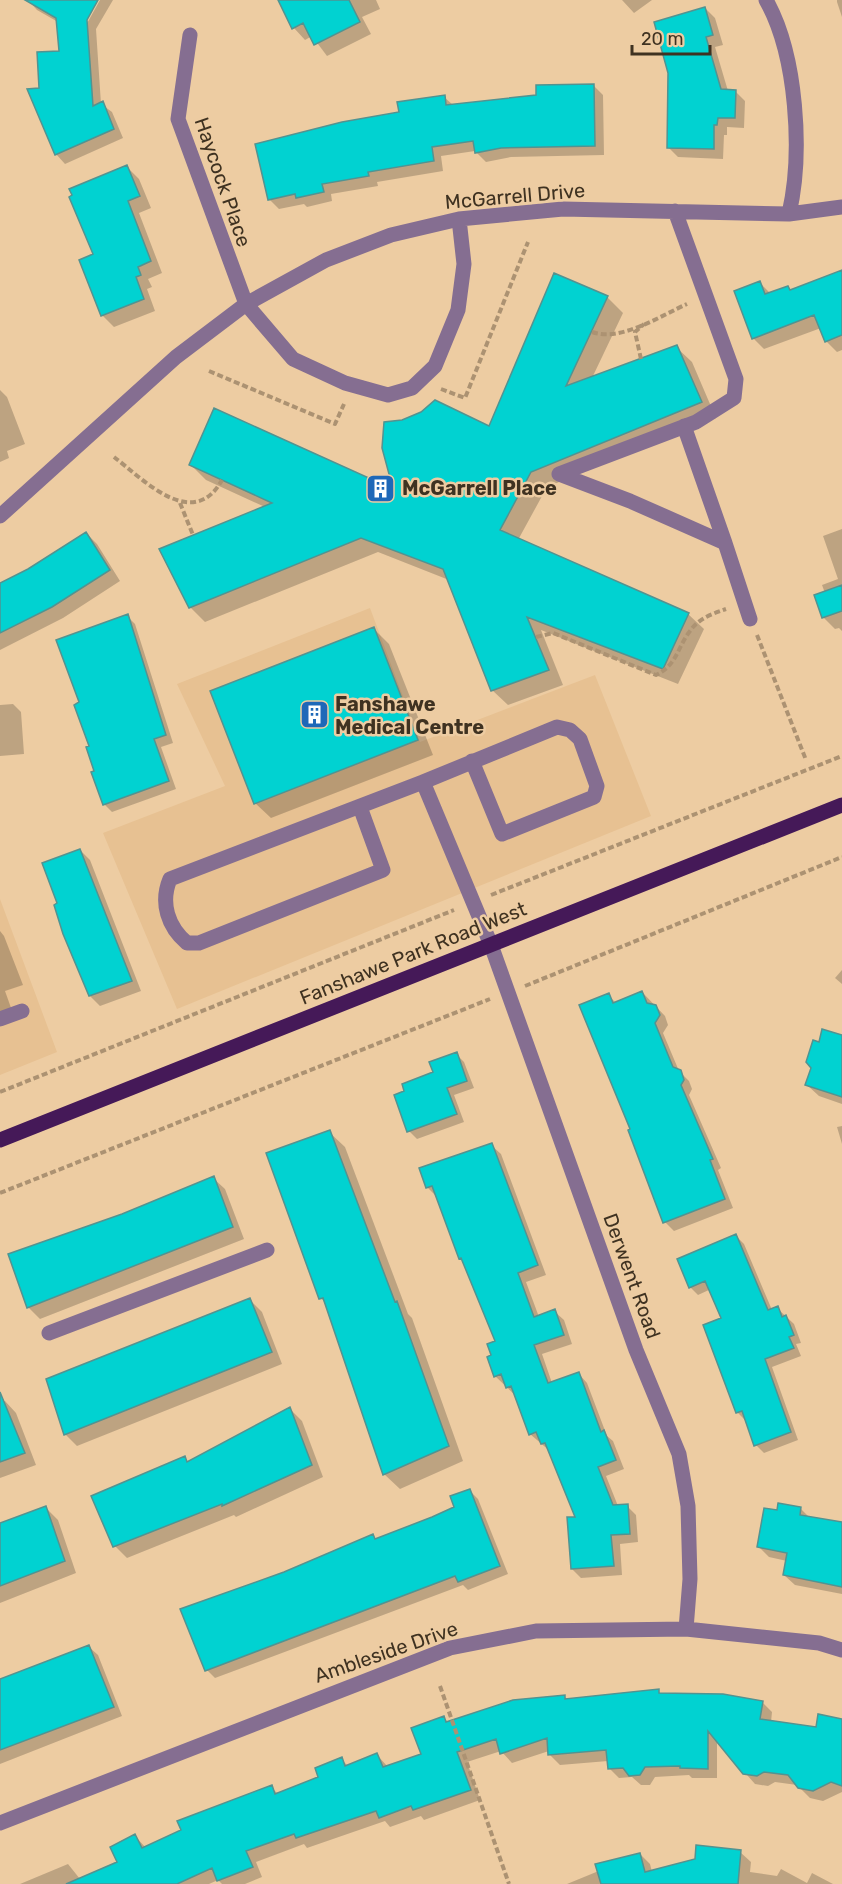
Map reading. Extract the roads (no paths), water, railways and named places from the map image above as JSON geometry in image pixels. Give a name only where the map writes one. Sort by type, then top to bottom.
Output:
[{"type":"main road","name":"Fanshawe Park Road West","points":[[0,1140],[842,805]]},
{"type":"street","points":[[766,0],[772,11],[789,68],[796,110],[794,192],[789,214]]},
{"type":"street","name":"Haycock Place","points":[[190,35],[177,119],[246,304]]},
{"type":"street","name":"McGarrell Drive","points":[[0,516],[176,357],[246,304],[326,260],[391,235],[459,219],[563,209],[789,214],[842,207]]},
{"type":"street","points":[[675,211],[736,379],[734,398],[696,422],[559,474],[630,501],[725,543]]},
{"type":"street","points":[[246,304],[293,359],[345,383],[388,395],[412,388],[435,366],[458,310],[464,264],[459,219]]},
{"type":"street","points":[[684,426],[750,619]]},
{"type":"street","points":[[360,807],[383,870],[199,943],[187,943],[174,932],[167,912],[165,891],[171,879],[360,807],[423,782],[472,761],[557,727],[570,730],[580,739],[597,786],[594,797],[502,834],[472,761]]},
{"type":"street","name":"Derwent Road","points":[[423,782],[491,945],[636,1350],[679,1454],[688,1506],[690,1579],[686,1629]]},
{"type":"street","points":[[0,1019],[22,1011]]},
{"type":"street","points":[[49,1333],[267,1250]]},
{"type":"street","name":"Ambleside Drive","points":[[0,1823],[200,1743],[450,1648],[536,1631],[686,1629],[819,1643],[842,1650]]},
{"type":"place","name":"McGarrell Place","points":[[381,488]]},
{"type":"place","name":"Fanshawe Medical Centre","points":[[314,715]]}]
